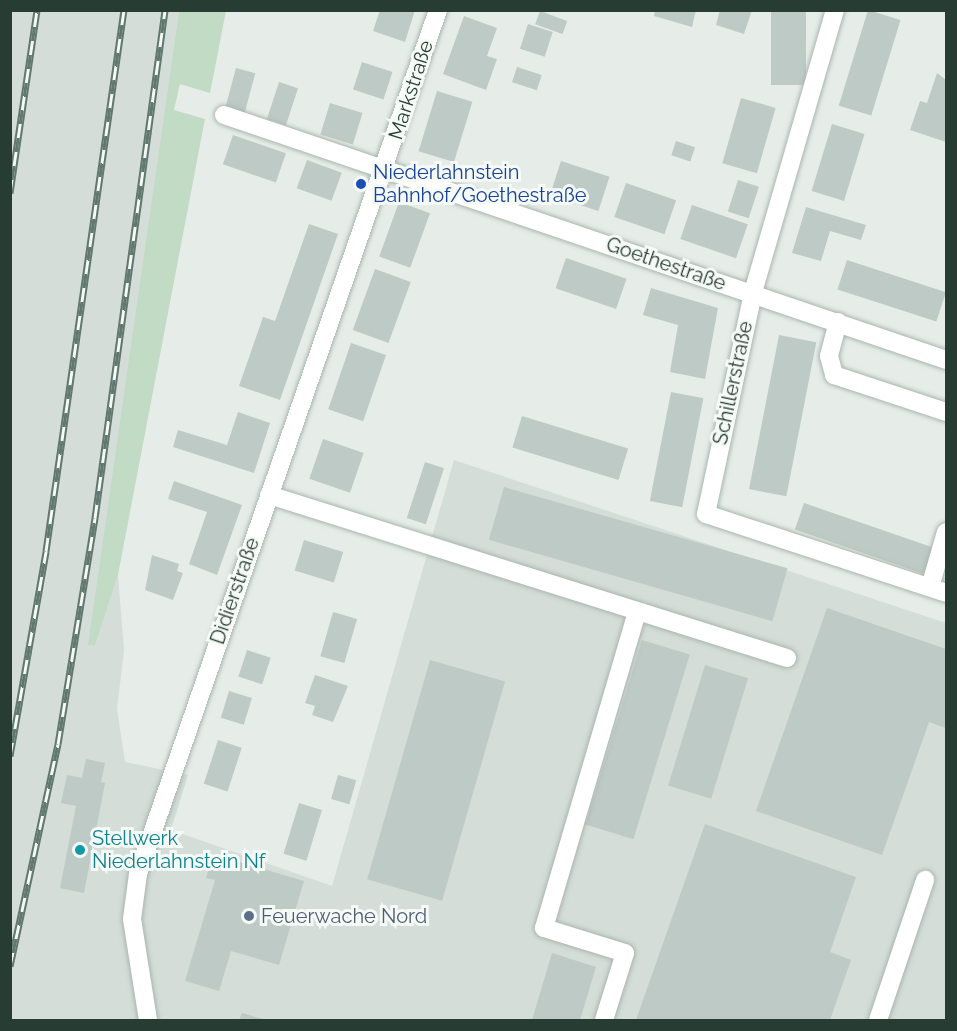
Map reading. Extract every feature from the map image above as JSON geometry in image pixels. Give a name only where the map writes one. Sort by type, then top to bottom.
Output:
[{"type":"street","name":"Markstraße","points":[[384,170],[438,10]]},
{"type":"street","name":"Schillerstraße","points":[[836,10],[753,293],[706,514],[938,590]]},
{"type":"street","name":"Goethestraße","points":[[224,115],[946,360]]},
{"type":"street","name":"Didierstraße","points":[[148,1020],[132,919],[138,874],[384,170]]},
{"type":"street","points":[[838,322],[829,356],[834,375],[946,412]]},
{"type":"street","points":[[269,495],[787,658]]},
{"type":"street","points":[[938,590],[946,532]]},
{"type":"street","points":[[604,1020],[625,953],[544,928],[637,612]]},
{"type":"street","points":[[878,1020],[925,880]]},
{"type":"shaded area","points":[[10,11],[179,11],[89,645],[95,646],[118,575],[124,650],[117,709],[125,762],[188,775],[171,830],[332,886],[454,460],[946,623],[946,1020],[11,1020]]},
{"type":"green space","points":[[179,11],[226,11],[210,93],[180,84],[174,110],[205,119],[118,575],[95,646],[88,645]]},
{"type":"building","points":[[380,10],[415,10],[405,42],[373,31]]},
{"type":"building","points":[[655,10],[696,10],[692,27],[654,16]]},
{"type":"building","points":[[720,10],[752,10],[744,34],[716,25]]},
{"type":"building","points":[[771,10],[806,10],[806,85],[771,85]]},
{"type":"building","points":[[868,10],[901,20],[871,116],[839,106]]},
{"type":"building","points":[[540,11],[567,21],[562,34],[535,24]]},
{"type":"building","points":[[464,16],[497,28],[487,56],[497,59],[486,90],[443,74]]},
{"type":"building","points":[[528,24],[553,32],[545,57],[520,49]]},
{"type":"building","points":[[362,62],[392,72],[383,99],[353,90]]},
{"type":"building","points":[[517,67],[542,75],[537,90],[512,82]]},
{"type":"building","points":[[236,68],[255,73],[245,113],[225,108]]},
{"type":"building","points":[[937,73],[946,80],[946,142],[910,130],[920,101],[927,103]]},
{"type":"building","points":[[279,82],[298,88],[286,125],[267,119]]},
{"type":"building","points":[[437,91],[472,102],[454,162],[419,151]]},
{"type":"building","points":[[741,98],[776,108],[757,173],[722,163]]},
{"type":"building","points":[[330,103],[363,113],[353,144],[320,135]]},
{"type":"building","points":[[832,124],[865,134],[844,201],[812,191]]},
{"type":"building","points":[[233,135],[286,153],[276,183],[223,164]]},
{"type":"building","points":[[676,141],[695,147],[690,161],[671,155]]},
{"type":"building","points":[[307,160],[342,173],[332,201],[297,188]]},
{"type":"building","points":[[561,161],[610,177],[598,211],[550,195]]},
{"type":"building","points":[[738,180],[759,187],[749,218],[728,211]]},
{"type":"building","points":[[626,183],[676,200],[664,234],[614,217]]},
{"type":"building","points":[[399,202],[430,213],[410,268],[379,257]]},
{"type":"building","points":[[692,205],[748,224],[736,258],[680,239]]},
{"type":"building","points":[[806,207],[866,225],[861,240],[830,231],[821,261],[792,253]]},
{"type":"building","points":[[309,224],[338,234],[280,400],[239,386],[263,317],[275,321]]},
{"type":"building","points":[[566,258],[627,279],[616,309],[556,288]]},
{"type":"building","points":[[847,260],[946,292],[936,322],[837,289]]},
{"type":"building","points":[[375,269],[411,282],[388,343],[353,330]]},
{"type":"building","points":[[651,288],[718,308],[705,379],[670,372],[678,325],[643,315]]},
{"type":"building","points":[[779,335],[816,342],[786,496],[749,489]]},
{"type":"building","points":[[351,343],[386,355],[363,421],[328,409]]},
{"type":"building","points":[[671,392],[703,398],[682,507],[650,501]]},
{"type":"building","points":[[238,412],[270,423],[254,473],[173,447],[178,430],[227,445]]},
{"type":"building","points":[[522,416],[628,448],[619,480],[512,448]]},
{"type":"building","points":[[323,439],[364,453],[350,493],[309,479]]},
{"type":"building","points":[[425,462],[444,468],[426,524],[407,518]]},
{"type":"building","points":[[174,481],[242,505],[217,575],[189,564],[207,512],[168,499]]},
{"type":"building","points":[[504,487],[788,568],[772,621],[489,540]]},
{"type":"building","points":[[804,503],[934,548],[925,574],[795,529]]},
{"type":"building","points":[[304,540],[343,552],[334,583],[295,571]]},
{"type":"building","points":[[152,555],[179,564],[177,571],[183,573],[173,600],[145,590]]},
{"type":"building","points":[[827,608],[946,649],[946,728],[929,722],[882,855],[756,811]]},
{"type":"building","points":[[333,612],[357,619],[344,663],[320,656]]},
{"type":"building","points":[[642,640],[690,655],[633,839],[586,825]]},
{"type":"building","points":[[247,650],[271,658],[262,684],[238,677]]},
{"type":"building","points":[[430,660],[505,681],[442,901],[367,879]]},
{"type":"building","points":[[705,665],[748,678],[711,799],[668,785]]},
{"type":"building","points":[[315,675],[348,686],[333,722],[312,715],[315,706],[305,703]]},
{"type":"building","points":[[229,691],[252,698],[244,725],[221,718]]},
{"type":"building","points":[[218,740],[242,748],[228,791],[204,784]]},
{"type":"building","name":"Stellwerk Niederlahnstein Nf","points":[[86,759],[105,763],[101,782],[105,783],[84,893],[60,888],[76,806],[61,803],[67,775],[82,778]]},
{"type":"building","points":[[338,775],[356,780],[349,804],[331,799]]},
{"type":"building","points":[[299,803],[322,810],[306,861],[284,854]]},
{"type":"building","points":[[705,824],[856,877],[830,952],[851,960],[830,1020],[636,1020]]},
{"type":"building","name":"Feuerwache Nord","points":[[213,854],[304,881],[279,965],[231,951],[219,991],[185,981],[215,880],[206,878]]},
{"type":"building","points":[[552,953],[596,967],[580,1020],[532,1020]]},
{"type":"building","points":[[242,1013],[266,1020],[239,1020]]},
{"type":"railway","points":[[10,193],[37,10]]},
{"type":"railway","points":[[10,756],[46,551],[124,10]]},
{"type":"railway","points":[[10,966],[58,744],[95,518],[165,10]]},
{"type":"place","name":"Niederlahnstein Bahnhof/Goethestraße","points":[[361,184]]},
{"type":"place","name":"Stellwerk Niederlahnstein Nf","points":[[80,850]]},
{"type":"place","name":"Feuerwache Nord","points":[[249,916]]}]
